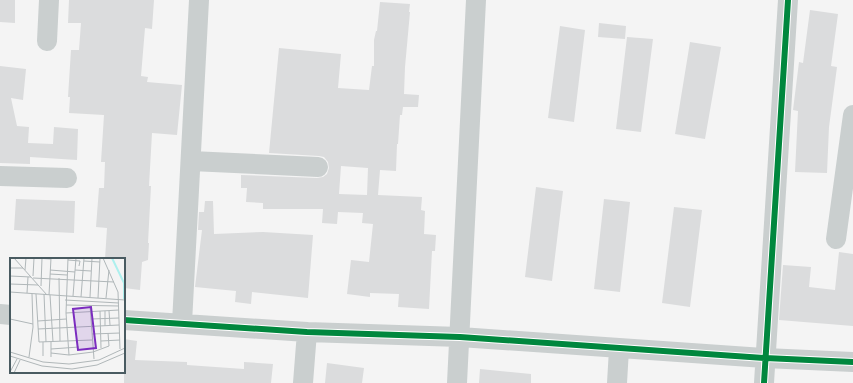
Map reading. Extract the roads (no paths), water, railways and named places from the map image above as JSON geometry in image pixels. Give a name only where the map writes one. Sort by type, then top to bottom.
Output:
[{"type":"street","points":[[47,41],[49,0]]},
{"type":"street","points":[[182,323],[199,0]]},
{"type":"street","points":[[457,383],[476,0]]},
{"type":"street","points":[[764,383],[788,0]]},
{"type":"street","points":[[836,239],[853,115]]},
{"type":"street","points":[[191,161],[318,167]]},
{"type":"street","points":[[0,176],[67,178]]},
{"type":"street","points":[[0,314],[10,315]]},
{"type":"street","points":[[125,320],[307,332],[460,338],[765,358],[853,362]]},
{"type":"street","points":[[303,383],[307,332]]},
{"type":"street","points":[[617,383],[619,349]]}]
